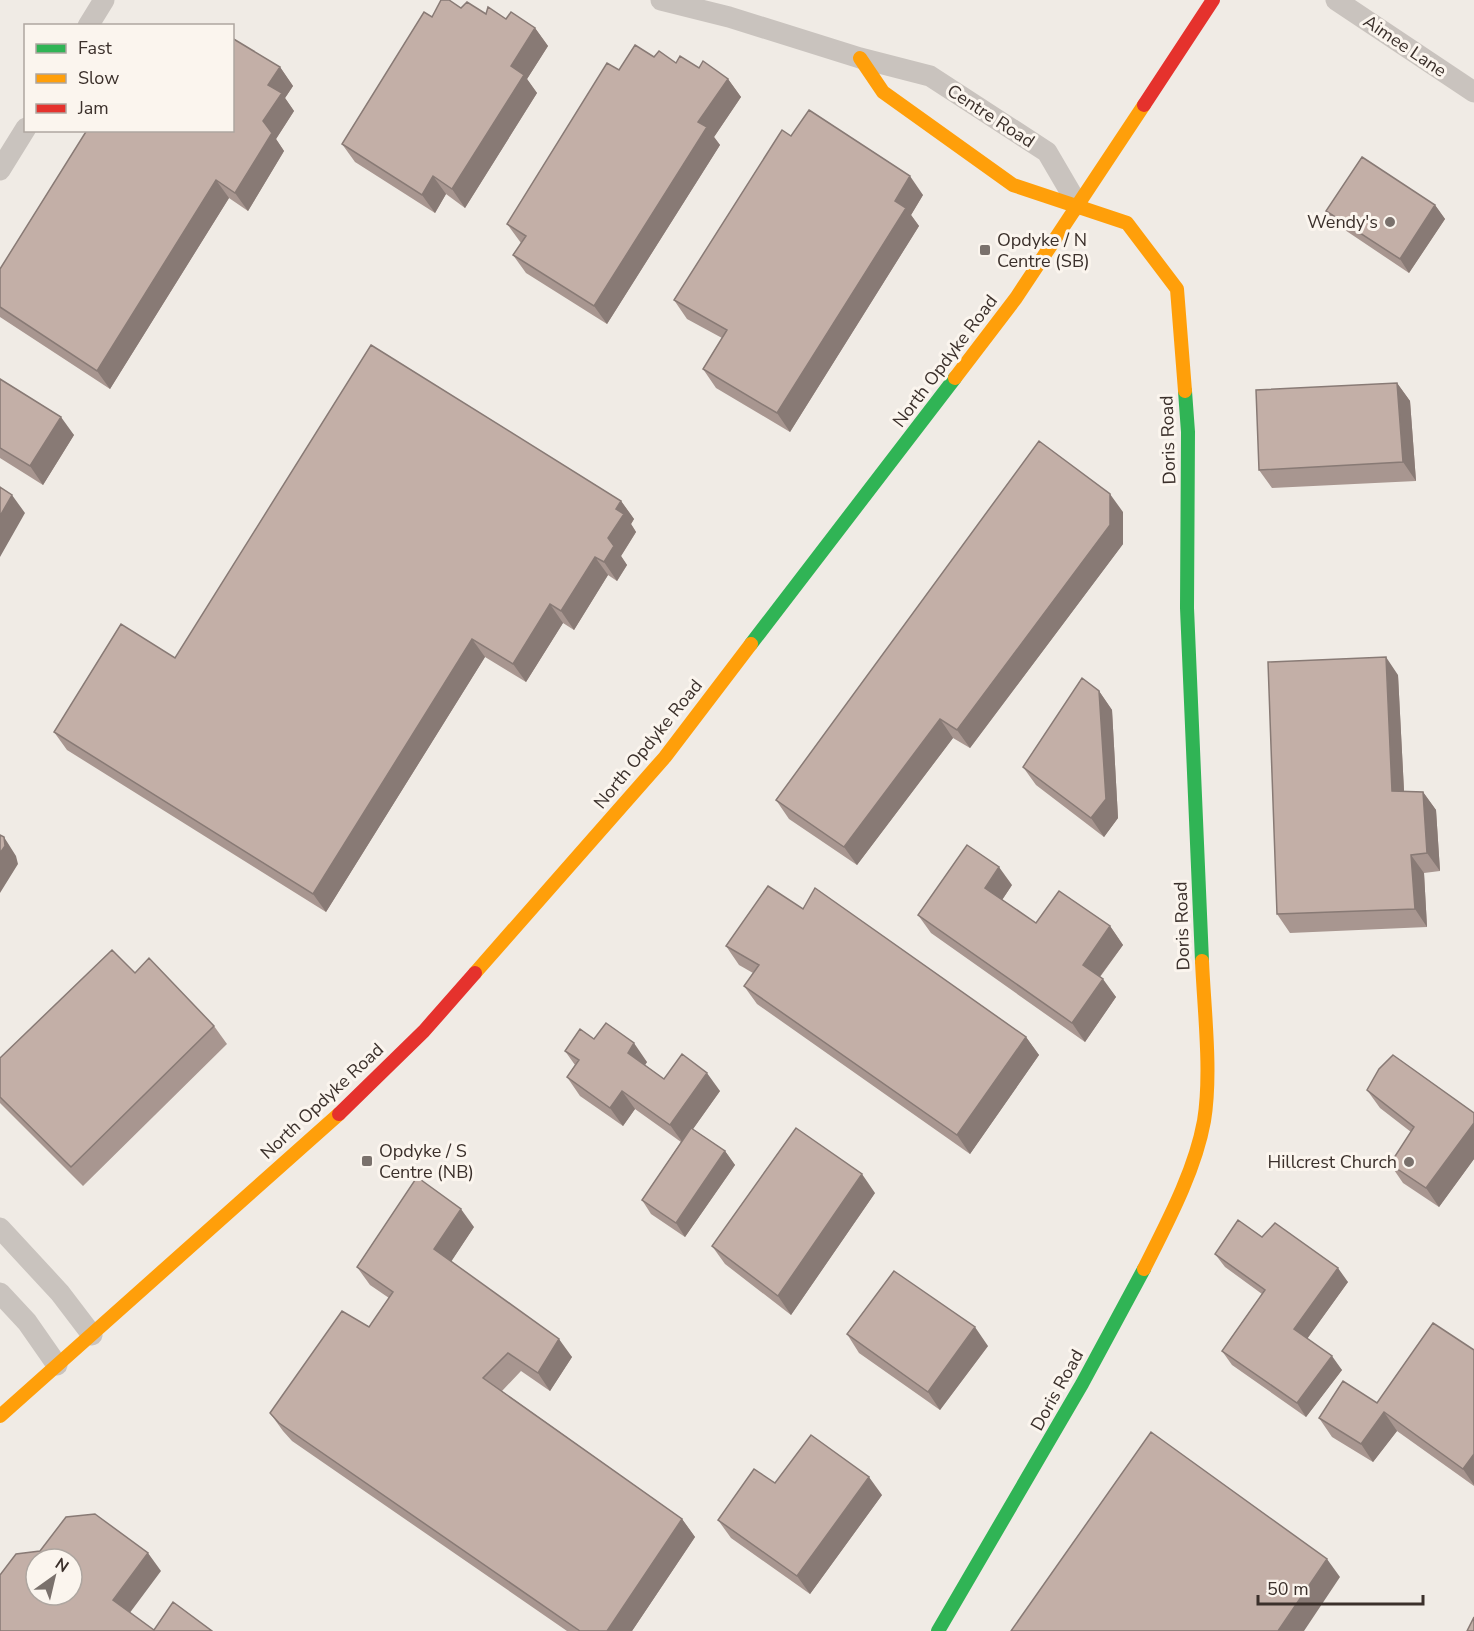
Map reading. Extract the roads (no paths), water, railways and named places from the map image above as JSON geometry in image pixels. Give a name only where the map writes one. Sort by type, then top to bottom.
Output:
[{"type":"main road","name":"North Opdyke Road","points":[[0,1416],[351,1103],[424,1031],[665,757],[1016,298],[1213,0]]},
{"type":"main road","points":[[860,58],[883,92],[1013,185],[1078,206]]},
{"type":"main road","name":"Doris Road","points":[[938,1631],[1082,1384],[1145,1266],[1191,1166],[1204,1120],[1206,1061],[1187,608],[1188,432],[1177,289],[1127,223],[1078,206]]},
{"type":"street","points":[[89,24],[104,0]]},
{"type":"street","name":"Centre Road","points":[[661,0],[729,17],[860,58],[930,76],[1047,153],[1078,206]]},
{"type":"street","name":"Aimee Lane","points":[[1336,0],[1474,92]]},
{"type":"street","points":[[0,170],[24,131]]},
{"type":"street","points":[[0,1228],[60,1293],[92,1335]]},
{"type":"street","points":[[0,1293],[27,1322],[57,1365]]},
{"type":"place","name":"Wendy's","points":[[1390,222]]},
{"type":"place","name":"Opdyke / N Centre (SB)","points":[[985,250]]},
{"type":"place","name":"Opdyke / S Centre (NB)","points":[[367,1161]]},
{"type":"place","name":"Hillcrest Church","points":[[1409,1162]]}]
